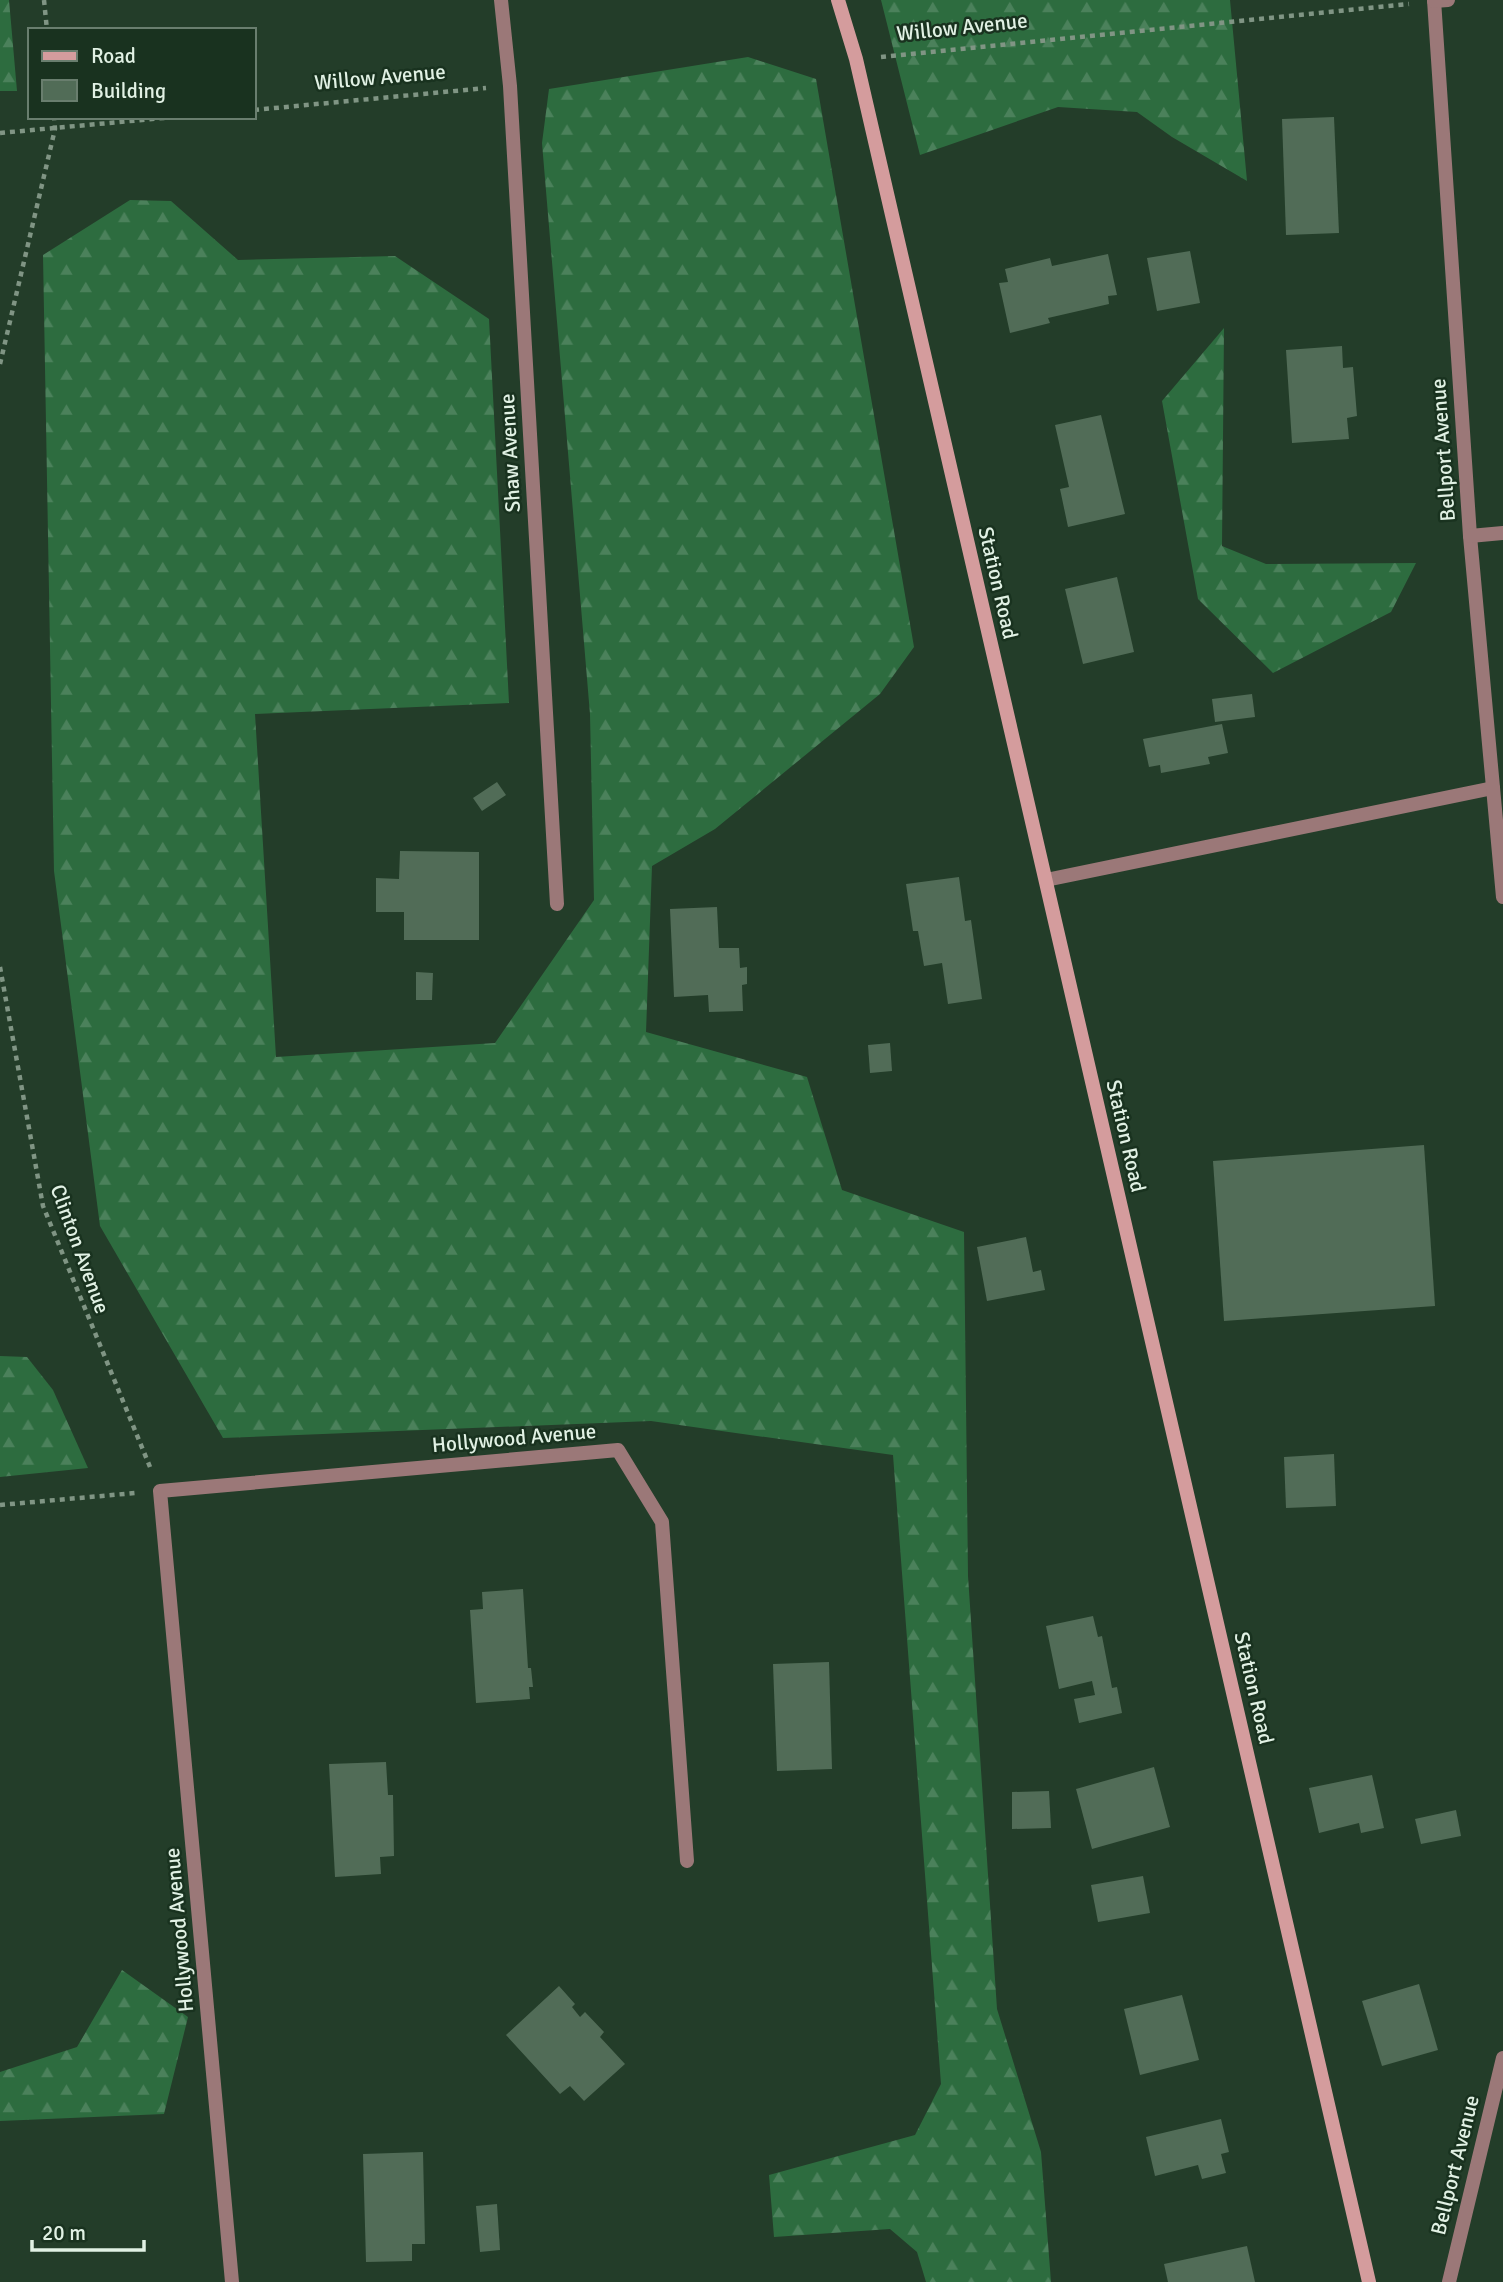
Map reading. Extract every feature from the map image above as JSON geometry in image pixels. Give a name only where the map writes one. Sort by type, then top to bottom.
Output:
[{"type":"main road","name":"Station Road","points":[[838,0],[856,60],[1369,2282]]},
{"type":"street","name":"Shaw Avenue","points":[[501,0],[510,86],[557,904]]},
{"type":"street","name":"Bellport Avenue","points":[[1438,0],[1470,537],[1503,897]]},
{"type":"street","points":[[1470,537],[1503,533]]},
{"type":"street","points":[[1046,880],[1493,788]]},
{"type":"street","name":"Hollywood Avenue","points":[[232,2282],[160,1490],[618,1450],[662,1522],[687,1861]]},
{"type":"street","name":"Bellport Avenue","points":[[1448,2282],[1503,2057]]},
{"type":"path","points":[[44,0],[47,28]]},
{"type":"path","name":"Willow Avenue","points":[[856,60],[1438,0]]},
{"type":"path","name":"Willow Avenue","points":[[256,110],[510,86]]},
{"type":"path","points":[[0,363],[55,128],[54,119]]},
{"type":"path","points":[[0,133],[152,119]]},
{"type":"path","name":"Clinton Avenue","points":[[0,967],[43,1206],[160,1490]]},
{"type":"path","points":[[0,1505],[160,1490]]},
{"type":"green space","points":[[0,0],[9,0],[17,91],[0,91]]},
{"type":"green space","points":[[881,0],[1230,0],[1247,181],[1172,137],[1137,112],[1058,107],[920,155]]},
{"type":"green space","points":[[748,57],[816,79],[914,647],[880,694],[715,829],[652,866],[646,1032],[807,1077],[842,1190],[964,1232],[968,1576],[997,2009],[1041,2152],[1051,2282],[926,2282],[917,2252],[890,2229],[774,2237],[769,2175],[915,2135],[941,2084],[893,1455],[651,1421],[223,1438],[100,1226],[54,871],[43,255],[130,200],[171,201],[238,260],[395,256],[489,319],[509,703],[255,714],[276,1057],[495,1043],[594,900],[590,714],[542,143],[549,89]]},
{"type":"green space","points":[[1224,328],[1222,546],[1266,564],[1416,563],[1391,612],[1273,673],[1198,599],[1162,401]]},
{"type":"green space","points":[[0,1356],[27,1357],[53,1390],[88,1468],[0,1477]]},
{"type":"green space","points":[[122,1970],[188,2017],[164,2114],[0,2121],[0,2072],[77,2047]]},
{"type":"building","points":[[1334,117],[1339,233],[1286,235],[1282,119]]},
{"type":"building","points":[[1190,251],[1200,303],[1157,311],[1147,258]]},
{"type":"building","points":[[1108,254],[1117,295],[1108,296],[1109,304],[1048,318],[1050,323],[1010,333],[999,283],[1008,282],[1005,269],[1050,258],[1052,266]]},
{"type":"building","points":[[1342,346],[1343,368],[1353,367],[1357,416],[1347,418],[1349,439],[1292,443],[1286,350]]},
{"type":"building","points":[[1101,415],[1125,514],[1068,527],[1060,489],[1069,487],[1055,425]]},
{"type":"building","points":[[1117,577],[1134,652],[1083,664],[1065,589]]},
{"type":"building","points":[[1252,694],[1255,717],[1215,722],[1212,699]]},
{"type":"building","points":[[1222,724],[1228,753],[1208,757],[1210,764],[1161,773],[1160,765],[1149,767],[1143,739]]},
{"type":"building","points":[[497,782],[506,795],[482,811],[473,798]]},
{"type":"building","points":[[400,851],[479,852],[479,940],[404,940],[404,912],[376,912],[376,878],[399,879]]},
{"type":"building","points":[[959,877],[965,921],[971,920],[982,999],[948,1004],[942,963],[924,966],[918,931],[913,931],[906,884]]},
{"type":"building","points":[[717,907],[719,948],[739,948],[740,968],[747,967],[747,984],[742,985],[743,1011],[709,1012],[708,995],[674,997],[670,909]]},
{"type":"building","points":[[416,972],[433,973],[432,1000],[416,1000]]},
{"type":"building","points":[[890,1043],[892,1071],[870,1073],[868,1045]]},
{"type":"building","points":[[1424,1145],[1435,1306],[1224,1321],[1213,1161]]},
{"type":"building","points":[[1026,1237],[1033,1272],[1041,1270],[1045,1290],[987,1301],[977,1247]]},
{"type":"building","points":[[1334,1454],[1336,1506],[1286,1508],[1284,1457]]},
{"type":"building","points":[[523,1589],[528,1668],[531,1668],[533,1687],[529,1687],[530,1699],[476,1703],[470,1610],[483,1609],[482,1592]]},
{"type":"building","points":[[1093,1616],[1098,1637],[1102,1636],[1112,1688],[1117,1687],[1122,1713],[1079,1723],[1074,1699],[1095,1695],[1092,1681],[1059,1689],[1046,1626]]},
{"type":"building","points":[[829,1662],[832,1769],[777,1771],[773,1664]]},
{"type":"building","points":[[386,1762],[388,1795],[393,1795],[394,1856],[380,1857],[381,1874],[335,1877],[329,1764]]},
{"type":"building","points":[[1154,1767],[1170,1827],[1092,1849],[1076,1789]]},
{"type":"building","points":[[1372,1775],[1384,1828],[1361,1833],[1359,1823],[1319,1833],[1309,1788]]},
{"type":"building","points":[[1049,1791],[1051,1828],[1012,1829],[1012,1792]]},
{"type":"building","points":[[1456,1810],[1461,1836],[1421,1844],[1415,1819]]},
{"type":"building","points":[[1143,1876],[1150,1913],[1098,1922],[1091,1885]]},
{"type":"building","points":[[1419,1984],[1438,2050],[1382,2066],[1362,2001]]},
{"type":"building","points":[[559,1986],[575,2004],[572,2007],[580,2017],[585,2012],[604,2032],[600,2037],[625,2064],[584,2101],[570,2086],[560,2094],[506,2035]]},
{"type":"building","points":[[1182,1995],[1199,2060],[1140,2075],[1124,2009]]},
{"type":"building","points":[[1221,2119],[1229,2152],[1221,2154],[1226,2173],[1202,2179],[1198,2165],[1155,2176],[1146,2137]]},
{"type":"building","points":[[423,2152],[425,2244],[412,2244],[412,2261],[366,2262],[363,2154]]},
{"type":"building","points":[[497,2204],[500,2250],[480,2252],[476,2206]]},
{"type":"building","points":[[1247,2246],[1255,2282],[1168,2282],[1164,2264]]}]
